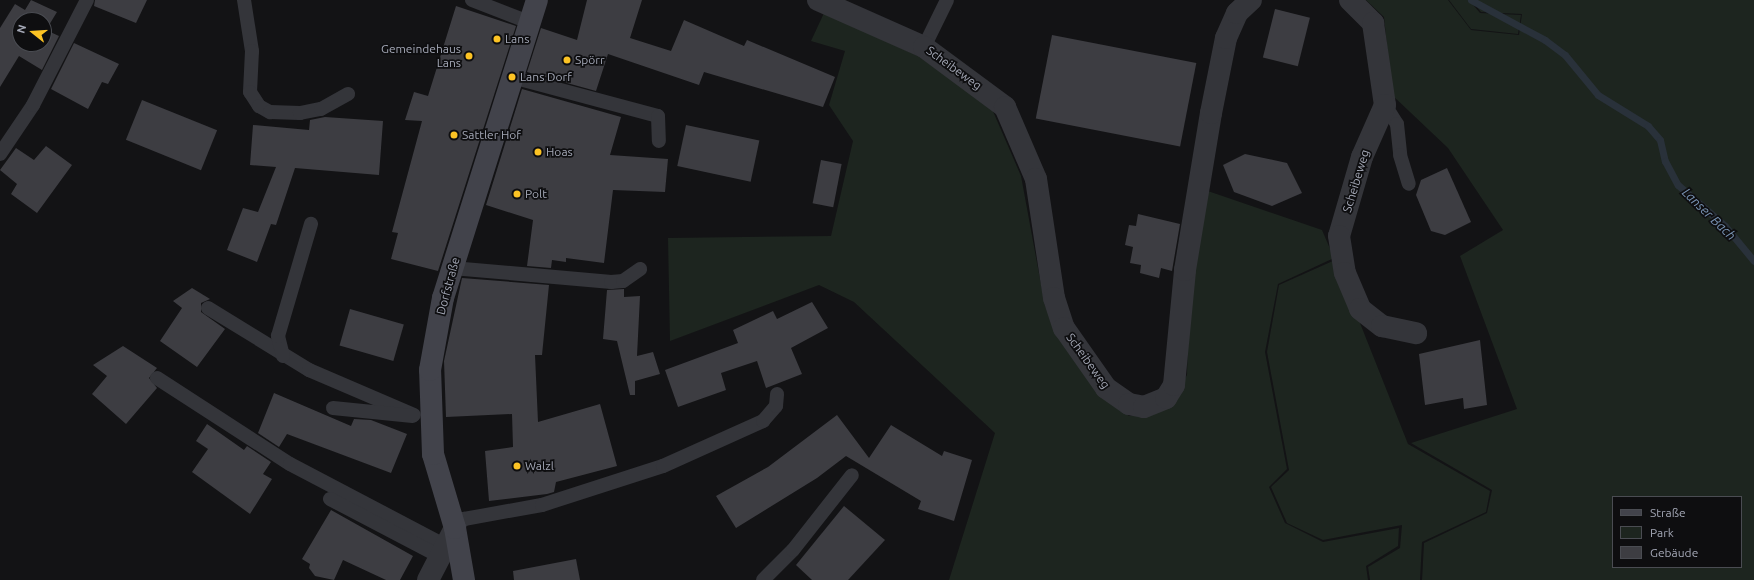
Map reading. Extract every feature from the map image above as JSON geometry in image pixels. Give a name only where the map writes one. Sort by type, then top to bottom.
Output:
[{"type":"main road","name":"Dorfstraße","points":[[464,580],[446,543],[433,454],[421,415],[452,268],[537,0]]},
{"type":"street","name":"Scheibeweg","points":[[818,0],[924,46],[1005,107],[1036,179],[1054,298],[1064,328],[1115,396],[1137,406],[1153,406],[1166,398],[1174,385],[1185,270],[1220,68],[1226,38],[1237,13],[1251,0]]},
{"type":"street","points":[[1350,0],[1373,23],[1385,105]]},
{"type":"street","name":"Scheibeweg","points":[[1385,105],[1362,157],[1339,236],[1345,273],[1360,309],[1382,326],[1416,333]]},
{"type":"street","points":[[428,580],[446,543]]},
{"type":"lane","points":[[0,154],[33,105],[87,0]]},
{"type":"lane","points":[[244,0],[252,51],[250,92],[259,106],[270,112],[300,112],[321,109],[348,94]]},
{"type":"lane","points":[[472,0],[530,22]]},
{"type":"lane","points":[[924,46],[947,0]]},
{"type":"lane","points":[[512,77],[658,116],[659,141]]},
{"type":"lane","points":[[1385,105],[1397,124],[1400,155],[1409,184]]},
{"type":"lane","points":[[283,356],[278,336],[311,224]]},
{"type":"lane","points":[[452,268],[611,282],[623,281],[640,269]]},
{"type":"lane","points":[[208,308],[283,356],[331,381],[365,392],[421,415]]},
{"type":"lane","points":[[157,378],[290,464],[446,543]]},
{"type":"lane","points":[[446,543],[464,519],[542,505],[663,466],[763,421],[776,406],[777,394]]},
{"type":"lane","points":[[333,408],[400,417],[421,415]]},
{"type":"lane","points":[[763,580],[793,550],[852,475]]},
{"type":"lane","points":[[330,499],[446,543]]},
{"type":"green space","points":[[1366,0],[1448,0],[1471,30],[1519,35],[1522,14],[1481,12],[1471,0],[1754,0],[1754,580],[1422,580],[1424,543],[1487,513],[1492,490],[1411,443],[1517,409],[1460,256],[1503,230],[1448,148],[1392,95],[1384,17]]},
{"type":"green space","points":[[1449,0],[1469,0],[1480,13],[1521,15],[1518,34],[1471,29]]},
{"type":"green space","points":[[824,13],[918,56],[992,109],[1021,176],[1045,306],[1086,374],[1129,416],[1167,407],[1187,375],[1189,303],[1202,189],[1322,230],[1334,258],[1278,284],[1265,352],[1287,469],[1269,487],[1285,523],[1323,542],[1399,528],[1398,546],[1366,566],[1368,580],[949,580],[995,433],[854,302],[819,285],[670,341],[668,238],[831,236],[853,141],[829,105],[845,51],[811,41]]},
{"type":"green space","points":[[1335,260],[1408,444],[1490,491],[1486,512],[1422,542],[1420,580],[1370,580],[1368,567],[1400,548],[1402,525],[1323,540],[1287,523],[1271,487],[1289,470],[1267,352],[1279,285]]},
{"type":"building","points":[[31,0],[57,12],[52,20],[52,12],[12,12],[12,52],[51,52],[42,70],[19,56],[0,87],[0,28],[15,4],[25,10]]},
{"type":"building","points":[[95,0],[147,0],[136,23],[94,6]]},
{"type":"building","points":[[587,0],[642,0],[630,38],[671,51],[684,20],[744,46],[747,40],[835,77],[823,107],[704,72],[699,85],[608,54],[596,91],[527,72],[541,28],[577,40]]},
{"type":"building","points":[[456,6],[516,26],[438,271],[391,259],[398,233],[392,232],[422,121],[405,120],[414,92],[428,96]]},
{"type":"building","points":[[1275,9],[1310,18],[1298,66],[1263,58]]},
{"type":"building","points":[[52,33],[59,36],[52,50]]},
{"type":"building","points":[[1052,35],[1196,63],[1180,146],[1036,118]]},
{"type":"building","points":[[74,43],[119,64],[108,84],[102,82],[88,109],[51,89]]},
{"type":"building","points":[[522,89],[621,117],[610,155],[668,159],[665,192],[613,190],[604,263],[566,258],[566,262],[552,260],[551,268],[527,266],[533,220],[486,205]]},
{"type":"building","points":[[142,100],[217,130],[201,170],[126,140]]},
{"type":"building","points":[[325,117],[383,121],[379,175],[295,168],[276,225],[271,224],[257,262],[227,250],[243,208],[258,212],[276,167],[250,165],[253,125],[309,130],[310,120]]},
{"type":"building","points":[[686,125],[759,141],[751,182],[677,166]]},
{"type":"building","points":[[46,146],[72,165],[37,213],[11,194],[17,184],[0,170],[16,148],[34,160]]},
{"type":"building","points":[[1245,154],[1287,163],[1302,193],[1272,206],[1234,192],[1223,165]]},
{"type":"building","points":[[821,160],[842,164],[833,207],[813,203]]},
{"type":"building","points":[[1447,168],[1471,222],[1445,235],[1431,231],[1416,195],[1421,180]]},
{"type":"building","points":[[1138,214],[1180,224],[1172,271],[1161,268],[1159,278],[1140,273],[1141,265],[1130,263],[1133,247],[1125,245],[1129,225],[1136,226]]},
{"type":"building","points":[[462,278],[549,285],[542,355],[535,355],[538,422],[600,404],[617,466],[556,482],[554,492],[547,494],[489,501],[485,451],[513,447],[512,414],[446,417],[444,361]]},
{"type":"building","points":[[192,288],[210,299],[201,303],[201,312],[225,329],[197,367],[160,341],[182,308],[173,301]]},
{"type":"building","points":[[624,289],[624,297],[640,296],[637,356],[653,352],[660,374],[635,381],[635,395],[630,395],[617,341],[603,339],[607,290]]},
{"type":"building","points":[[812,302],[828,328],[791,348],[802,374],[766,388],[757,361],[721,373],[726,390],[678,407],[665,370],[738,343],[733,330],[773,311],[777,319]]},
{"type":"building","points":[[350,309],[404,324],[393,361],[340,346]]},
{"type":"building","points":[[1480,340],[1487,405],[1464,409],[1463,398],[1425,405],[1419,354]]},
{"type":"building","points":[[123,346],[157,368],[149,378],[157,388],[126,424],[92,394],[107,376],[93,365]]},
{"type":"building","points":[[274,393],[351,426],[354,419],[371,420],[407,434],[391,473],[287,434],[279,447],[258,433]]},
{"type":"building","points":[[837,415],[869,458],[891,425],[942,456],[944,451],[972,460],[954,521],[918,509],[921,501],[846,456],[817,478],[736,528],[716,496],[768,467]]},
{"type":"building","points":[[207,424],[244,450],[247,446],[271,462],[263,474],[272,479],[250,514],[192,472],[208,449],[196,441]]},
{"type":"building","points":[[844,506],[885,540],[848,580],[812,580],[796,565]]},
{"type":"building","points":[[331,510],[413,556],[400,580],[386,580],[343,560],[334,580],[315,576],[309,568],[310,564],[302,559]]},
{"type":"building","points":[[576,559],[580,580],[514,580],[513,571]]},
{"type":"waterway","name":"Lanser Bach","points":[[1471,0],[1545,40],[1565,55],[1598,95],[1648,126],[1660,140],[1665,161],[1678,185],[1725,226],[1754,261]]},
{"type":"place","name":"Lans","points":[[497,39]]},
{"type":"place","name":"Gemeindehaus Lans","points":[[469,56]]},
{"type":"place","name":"Spörr","points":[[567,60]]},
{"type":"place","name":"Lans Dorf","points":[[512,77]]},
{"type":"place","name":"Sattler Hof","points":[[454,135]]},
{"type":"place","name":"Hoas","points":[[538,152]]},
{"type":"place","name":"Polt","points":[[517,194]]},
{"type":"place","name":"Walzl","points":[[517,466]]}]
